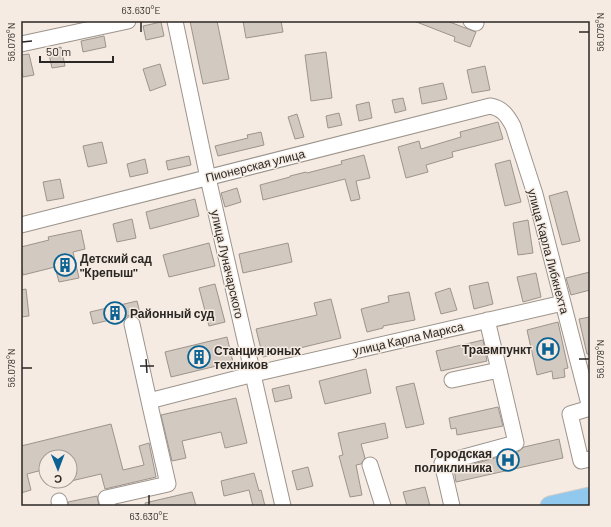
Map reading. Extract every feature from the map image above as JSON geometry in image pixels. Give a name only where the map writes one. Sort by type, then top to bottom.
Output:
[{"type":"main road","points":[[559,505],[590,497]]},
{"type":"street","points":[[21,44],[128,21]]},
{"type":"street","name":"улица Луначарского","points":[[175,21],[208,178],[283,506]]},
{"type":"street","name":"Пионерская улица","points":[[21,225],[490,106]]},
{"type":"street","name":"улица Карла Либкнехта","points":[[490,106],[503,110],[513,126],[535,194],[590,408]]},
{"type":"street","name":"улица Карла Маркса","points":[[149,401],[254,374],[564,303]]},
{"type":"street","points":[[452,506],[442,463],[516,443],[487,320]]},
{"type":"street","points":[[108,506],[106,498],[168,484],[132,324]]},
{"type":"street","points":[[452,380],[499,370]]},
{"type":"street","points":[[590,408],[570,414],[581,461],[590,459]]},
{"type":"street","points":[[370,465],[383,506]]},
{"type":"building","points":[[190,21],[217,21],[229,79],[203,84]]},
{"type":"building","points":[[243,21],[281,21],[283,32],[246,38]]},
{"type":"building","points":[[414,21],[447,21],[476,32],[470,47],[454,41],[455,37]]},
{"type":"building","points":[[161,22],[164,36],[146,40],[143,26]]},
{"type":"building","points":[[104,36],[106,47],[83,52],[81,41]]},
{"type":"building","points":[[61,47],[65,66],[52,68],[48,50]]},
{"type":"building","points":[[326,52],[332,98],[311,101],[305,55]]},
{"type":"building","points":[[29,54],[34,75],[23,77],[21,55]]},
{"type":"building","points":[[160,64],[166,85],[150,91],[143,69]]},
{"type":"building","points":[[485,66],[490,90],[472,93],[467,70]]},
{"type":"building","points":[[443,83],[447,99],[422,104],[419,88]]},
{"type":"building","points":[[403,98],[406,110],[395,113],[392,100]]},
{"type":"building","points":[[369,102],[372,118],[359,121],[356,105]]},
{"type":"building","points":[[339,113],[342,125],[328,128],[326,116]]},
{"type":"building","points":[[297,114],[304,137],[295,139],[288,117]]},
{"type":"building","points":[[498,122],[503,139],[452,152],[453,157],[426,165],[428,172],[406,178],[398,147],[419,141],[421,149],[461,137],[460,132]]},
{"type":"building","points":[[261,132],[264,145],[218,156],[215,146],[248,138],[247,135]]},
{"type":"building","points":[[102,142],[107,163],[88,167],[83,146]]},
{"type":"building","points":[[364,155],[370,178],[356,181],[360,199],[351,201],[345,179],[263,200],[260,185],[290,176],[342,164],[341,161]]},
{"type":"building","points":[[189,156],[191,165],[168,170],[166,161]]},
{"type":"building","points":[[145,159],[148,173],[130,177],[127,164]]},
{"type":"building","points":[[510,160],[521,202],[505,206],[495,164]]},
{"type":"building","points":[[60,179],[64,198],[47,201],[43,182]]},
{"type":"building","points":[[237,188],[241,202],[225,207],[221,193]]},
{"type":"building","points":[[567,191],[580,241],[562,245],[549,196]]},
{"type":"building","points":[[195,199],[199,216],[150,229],[146,212]]},
{"type":"building","points":[[132,219],[136,238],[117,242],[113,224]]},
{"type":"building","points":[[528,220],[533,253],[518,255],[513,223]]},
{"type":"building","points":[[81,230],[85,249],[73,252],[79,278],[59,282],[55,267],[23,275],[21,266],[21,247],[49,240],[48,237]]},
{"type":"building","points":[[209,243],[215,266],[169,277],[163,255]]},
{"type":"building","points":[[288,243],[292,262],[243,273],[239,254]]},
{"type":"building","points":[[590,272],[590,290],[571,295],[566,278]]},
{"type":"building","points":[[536,273],[541,297],[523,302],[517,277]]},
{"type":"building","points":[[488,282],[493,304],[474,309],[469,286]]},
{"type":"building","points":[[215,284],[225,322],[209,326],[199,288]]},
{"type":"building","points":[[450,288],[457,310],[441,314],[435,293]]},
{"type":"building","points":[[26,289],[29,316],[21,317],[21,290]]},
{"type":"building","points":[[409,292],[415,320],[383,326],[383,328],[367,332],[361,309],[389,302],[388,296]]},
{"type":"building","points":[[331,299],[341,338],[263,357],[256,329],[317,315],[314,303]]},
{"type":"building","name":"Районный суд","points":[[137,301],[140,313],[93,324],[90,312]]},
{"type":"building","points":[[590,317],[590,354],[587,354],[579,319]]},
{"type":"building","name":"Травмпункт","points":[[558,322],[568,368],[564,369],[565,377],[553,379],[552,371],[537,375],[527,330]]},
{"type":"building","name":"Станция юных техников","points":[[227,337],[233,362],[171,377],[165,352]]},
{"type":"building","points":[[483,340],[487,361],[441,371],[436,351]]},
{"type":"building","points":[[366,369],[371,393],[325,404],[319,381]]},
{"type":"building","points":[[414,383],[424,424],[406,428],[396,387]]},
{"type":"building","points":[[289,385],[292,398],[275,402],[272,389]]},
{"type":"building","points":[[236,398],[247,443],[225,448],[221,432],[182,441],[186,458],[172,461],[161,415]]},
{"type":"building","points":[[498,407],[503,426],[457,435],[456,428],[451,429],[449,418]]},
{"type":"building","points":[[385,423],[388,438],[361,444],[365,458],[361,464],[356,465],[362,495],[350,497],[339,456],[343,455],[338,433]]},
{"type":"building","points":[[111,424],[123,470],[144,465],[139,446],[149,443],[156,477],[105,489],[101,474],[78,479],[78,449],[38,449],[38,471],[27,474],[31,490],[21,493],[21,446]]},
{"type":"building","name":"Городская поликлиника","points":[[559,439],[563,458],[456,482],[454,469],[518,452],[524,447]]},
{"type":"building","points":[[308,467],[313,486],[297,490],[292,471]]},
{"type":"building","points":[[254,473],[259,491],[261,490],[265,506],[253,506],[249,490],[224,496],[221,481]]},
{"type":"building","points":[[425,487],[430,506],[407,506],[403,492]]},
{"type":"building","points":[[192,492],[196,506],[146,506],[145,503]]},
{"type":"building","points":[[97,496],[99,506],[69,506],[68,502]]},
{"type":"place","name":"Детский сад \"Крепыш\"","points":[[65,265]]},
{"type":"place","name":"Районный суд","points":[[115,313]]},
{"type":"place","name":"Травмпункт","points":[[548,349]]},
{"type":"place","name":"Станция юных техников","points":[[199,357]]},
{"type":"place","name":"Городская поликлиника","points":[[508,460]]}]
